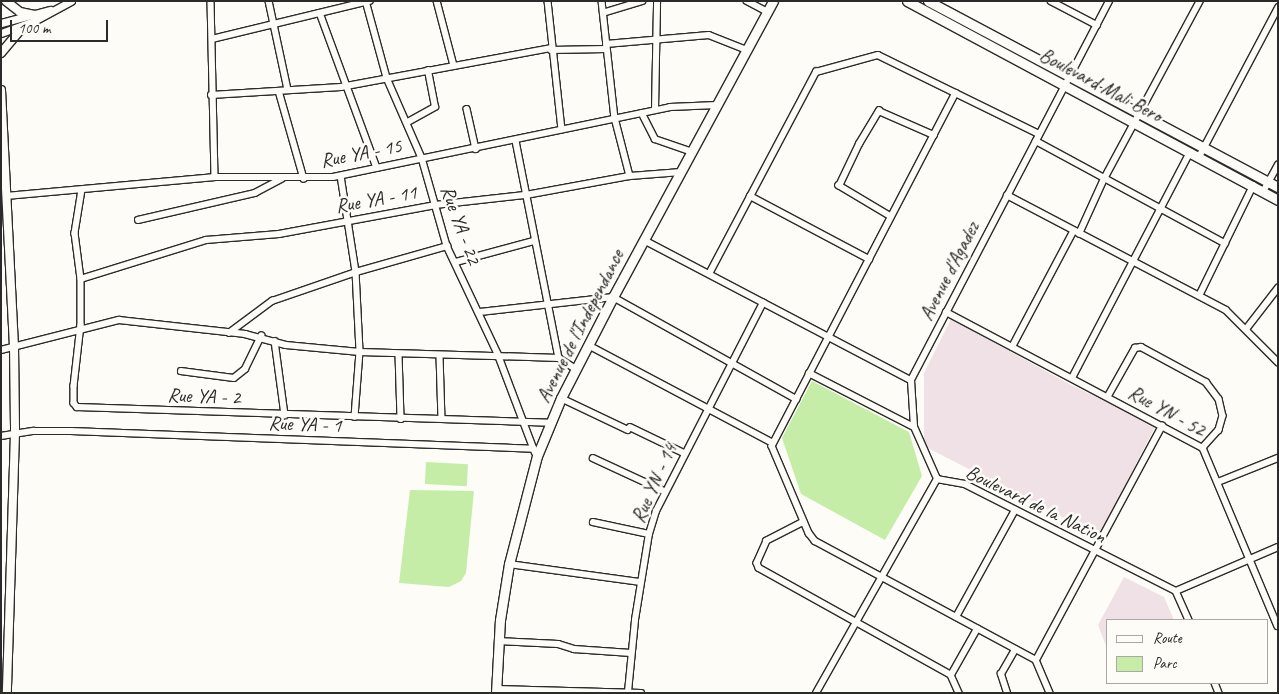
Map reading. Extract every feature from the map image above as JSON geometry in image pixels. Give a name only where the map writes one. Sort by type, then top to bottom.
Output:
[{"type":"main road","points":[[6,1],[20,12],[35,15]]},
{"type":"main road","name":"Avenue de l'Independance","points":[[496,691],[498,641],[509,564],[535,453],[613,297],[773,1]]},
{"type":"main road","name":"Boulevard Mali Bero","points":[[907,1],[1136,117],[1204,148],[1278,187]]},
{"type":"main road","name":"Boulevard Mali Bero","points":[[928,1],[1066,81]]},
{"type":"main road","points":[[1,53],[23,27]]},
{"type":"main road","points":[[1,90],[14,346],[15,433],[7,693]]},
{"type":"main road","name":"Boulevard Mali Bero","points":[[1136,117],[1190,152],[1278,200]]},
{"type":"street","points":[[1,33],[23,27],[72,1]]},
{"type":"street","points":[[211,1],[211,95],[215,177]]},
{"type":"street","points":[[269,1],[288,90]]},
{"type":"street","points":[[437,1],[454,66]]},
{"type":"street","points":[[548,1],[551,49],[562,129]]},
{"type":"street","points":[[602,1],[615,118],[630,176]]},
{"type":"street","points":[[603,13],[642,1]]},
{"type":"street","points":[[655,110],[654,39],[657,1]]},
{"type":"street","points":[[747,1],[768,12]]},
{"type":"street","points":[[1051,1],[1097,25]]},
{"type":"street","name":"Avenue d'Agadez","points":[[911,380],[1109,1]]},
{"type":"street","points":[[1012,347],[1076,233],[1136,117],[1200,1]]},
{"type":"street","points":[[212,40],[367,2]]},
{"type":"street","name":"Rue YA - 22","points":[[367,2],[388,78],[422,158],[448,246],[498,354],[535,453]]},
{"type":"street","points":[[1199,157],[1278,8]]},
{"type":"street","points":[[1,23],[53,10]]},
{"type":"street","points":[[320,13],[345,87],[377,168]]},
{"type":"street","points":[[211,95],[345,87],[551,49],[606,47],[654,39],[712,36],[747,50]]},
{"type":"street","points":[[709,274],[816,72],[878,55],[956,94],[1037,138],[1104,178],[1225,243]]},
{"type":"street","points":[[408,122],[435,107],[428,71]]},
{"type":"street","points":[[279,91],[304,179]]},
{"type":"street","points":[[773,445],[956,94]]},
{"type":"street","name":"Rue YA - 15","points":[[6,196],[215,177],[304,179],[341,176],[422,158],[516,141],[562,129],[682,104],[717,105]]},
{"type":"street","points":[[466,109],[476,149]]},
{"type":"street","points":[[891,217],[839,186],[859,144],[879,111],[934,135]]},
{"type":"street","points":[[642,113],[655,139],[692,152]]},
{"type":"street","points":[[516,141],[534,241],[559,358]]},
{"type":"street","points":[[1072,378],[1190,152]]},
{"type":"street","points":[[1263,192],[1278,165]]},
{"type":"street","name":"Rue YA - 11","points":[[81,279],[206,240],[279,234],[350,219],[435,205],[526,194],[630,176],[681,172]]},
{"type":"street","points":[[341,176],[350,219],[356,272],[360,352],[355,417]]},
{"type":"street","points":[[138,220],[255,193],[282,178]]},
{"type":"street","points":[[1199,296],[1253,186]]},
{"type":"street","name":"Rue YA - 2","points":[[82,190],[75,232],[81,279],[81,328],[74,372],[74,403],[77,407],[401,419],[522,420],[550,423]]},
{"type":"street","points":[[1007,195],[1076,233],[1226,310],[1247,328],[1278,362]]},
{"type":"street","points":[[750,196],[869,259]]},
{"type":"street","points":[[644,240],[911,380],[914,427],[937,479]]},
{"type":"street","points":[[456,262],[534,241]]},
{"type":"street","points":[[230,333],[272,301],[356,272],[448,246]]},
{"type":"street","points":[[1247,328],[1278,288]]},
{"type":"street","points":[[480,312],[613,297],[730,364],[796,399]]},
{"type":"street","name":"Rue YN - 14","points":[[628,692],[631,652],[649,534],[664,491],[763,302]]},
{"type":"street","name":"Rue YN - 52","points":[[946,312],[1204,448],[1278,626]]},
{"type":"street","points":[[1,350],[81,328],[119,320],[261,336],[275,341],[360,352],[440,356],[498,354],[559,358],[576,369]]},
{"type":"street","points":[[181,371],[234,378],[245,369],[261,336]]},
{"type":"street","points":[[275,341],[285,415]]},
{"type":"street","points":[[588,345],[708,408],[773,445],[804,522],[815,541],[1036,660],[1050,693]]},
{"type":"street","points":[[1108,396],[1135,348],[1141,347],[1206,382],[1219,398],[1223,416],[1219,430],[1204,448]]},
{"type":"street","points":[[399,354],[401,419]]},
{"type":"street","points":[[440,356],[442,418]]},
{"type":"street","points":[[810,373],[914,427]]},
{"type":"street","points":[[562,398],[684,453]]},
{"type":"street","points":[[1036,660],[1162,426]]},
{"type":"street","name":"Rue YA - 1","points":[[1,436],[15,433],[80,431],[535,453]]},
{"type":"street","points":[[593,458],[664,491]]},
{"type":"street","points":[[1218,482],[1278,458]]},
{"type":"street","name":"Boulevard de la Nation","points":[[816,693],[937,479],[965,484],[1176,591]]},
{"type":"street","points":[[956,617],[1015,510]]},
{"type":"street","points":[[593,522],[649,534]]},
{"type":"street","points":[[804,522],[767,541],[757,563],[761,571],[856,621],[951,675],[959,693]]},
{"type":"street","points":[[1188,619],[1176,591],[1278,547]]},
{"type":"street","points":[[509,564],[641,582]]},
{"type":"street","points":[[951,675],[978,628]]},
{"type":"street","points":[[498,641],[558,644],[574,649],[631,652]]},
{"type":"street","points":[[1007,693],[1001,674],[1015,650]]},
{"type":"street","points":[[496,691],[641,693]]},
{"type":"shaded area","points":[[951,319],[1071,385],[1156,425],[1099,536],[924,446],[924,373]]},
{"type":"shaded area","points":[[1124,577],[1164,597],[1174,619],[1106,619],[1106,646],[1098,625]]},
{"type":"green space","points":[[812,381],[909,432],[922,476],[885,540],[801,494],[782,438]]},
{"type":"green space","points":[[426,462],[468,464],[467,486],[425,484]]},
{"type":"green space","points":[[410,490],[474,491],[466,573],[461,581],[449,587],[399,583]]}]
